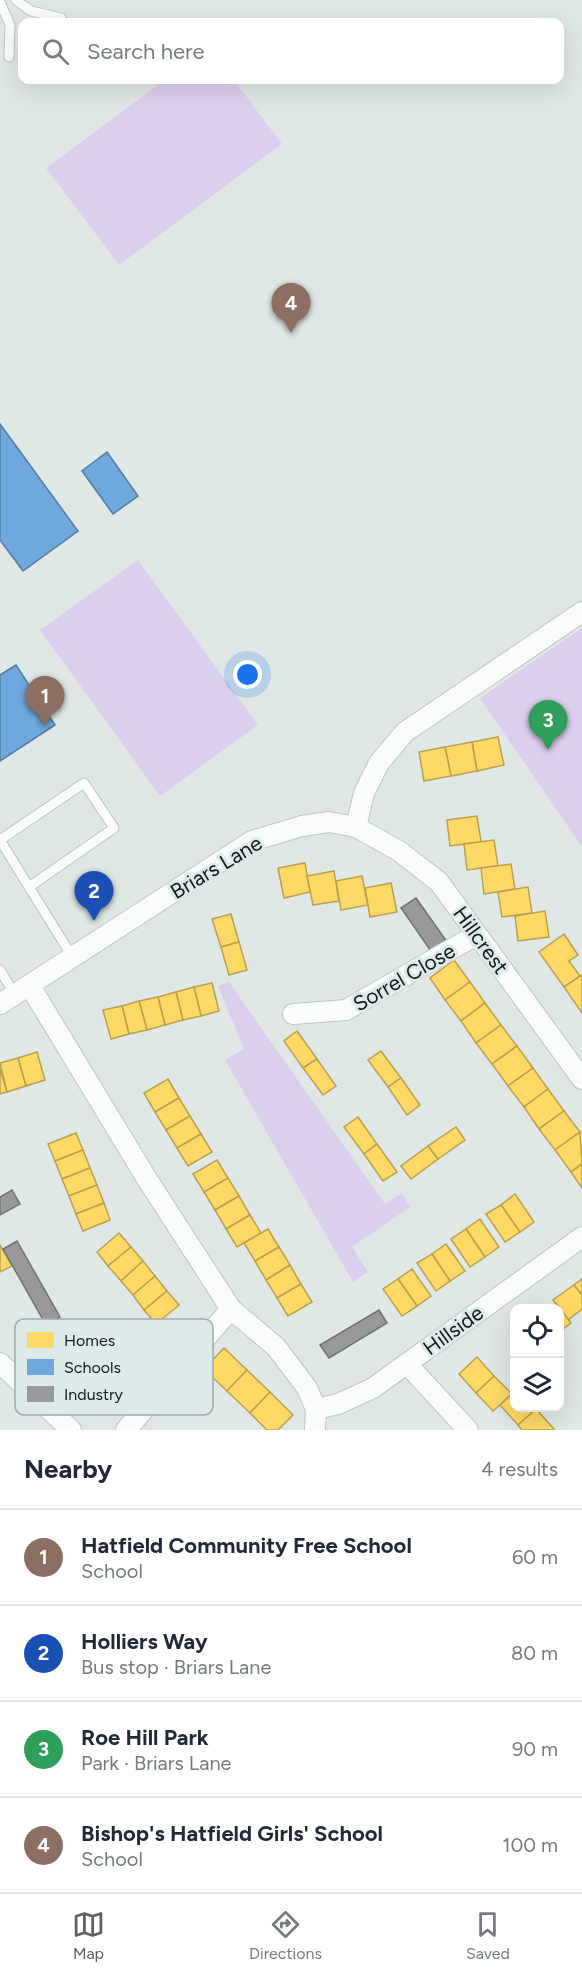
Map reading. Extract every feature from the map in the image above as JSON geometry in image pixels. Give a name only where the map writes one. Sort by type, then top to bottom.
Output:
[{"type":"street","points":[[356,827],[364,793],[379,763],[405,732],[582,612]]},
{"type":"street","name":"Briars Lane","points":[[15,995],[252,841],[293,829],[329,822],[356,827]]},
{"type":"street","name":"Hillcrest","points":[[356,827],[399,851],[439,882],[582,1079]]},
{"type":"street","name":"Sorrel Close","points":[[293,1014],[346,1010],[476,935]]},
{"type":"street","points":[[15,995],[147,1179],[231,1309],[276,1347],[307,1388],[316,1408],[315,1430]]},
{"type":"street","name":"Hillside","points":[[316,1408],[338,1404],[373,1388],[582,1237]]},
{"type":"street","points":[[213,1330],[231,1309]]},
{"type":"street","points":[[0,1363],[15,1377]]},
{"type":"street","points":[[407,1364],[468,1430]]},
{"type":"street","points":[[55,1415],[71,1430]]},
{"type":"street","points":[[126,1430],[139,1415]]},
{"type":"lane","points":[[16,0],[30,11],[61,18]]},
{"type":"lane","points":[[0,2],[10,25],[9,57]]},
{"type":"lane","points":[[29,887],[114,828],[84,783],[0,840],[29,887],[74,958]]},
{"type":"lane","points":[[0,970],[15,995]]},
{"type":"shaded area","points":[[160,84],[237,84],[282,144],[119,265],[46,168]]},
{"type":"shaded area","points":[[138,560],[258,725],[160,796],[40,630]]},
{"type":"shaded area","points":[[582,628],[582,847],[480,698]]},
{"type":"shaded area","points":[[229,982],[385,1204],[402,1193],[410,1207],[352,1247],[368,1272],[353,1282],[225,1060],[244,1049],[218,986]]},
{"type":"building: Homes","points":[[498,737],[504,765],[477,771],[472,742]]},
{"type":"building: Homes","points":[[472,742],[477,771],[451,776],[445,747]]},
{"type":"building: Homes","points":[[445,747],[451,776],[424,781],[419,752]]},
{"type":"building: Homes","points":[[477,816],[481,842],[450,846],[447,820]]},
{"type":"building: Homes","points":[[494,840],[498,866],[467,870],[464,844]]},
{"type":"building: Homes","points":[[305,863],[310,892],[284,898],[278,868]]},
{"type":"building: Homes","points":[[511,864],[515,889],[484,894],[481,868]]},
{"type":"building: Homes","points":[[334,871],[339,901],[313,905],[307,876]]},
{"type":"building: Homes","points":[[362,876],[368,905],[341,910],[336,881]]},
{"type":"building: Homes","points":[[391,883],[397,912],[370,917],[365,888]]},
{"type":"building: Homes","points":[[528,887],[532,913],[502,917],[498,892]]},
{"type":"building: Homes","points":[[545,911],[549,937],[518,941],[515,916]]},
{"type":"building: Homes","points":[[231,914],[239,942],[221,947],[212,919]]},
{"type":"building: Homes","points":[[564,934],[578,955],[569,961],[580,976],[564,987],[539,952]]},
{"type":"building: Homes","points":[[239,942],[247,970],[229,975],[221,947]]},
{"type":"building: Homes","points":[[454,960],[470,982],[445,1000],[430,978]]},
{"type":"building: Homes","points":[[582,975],[582,1013],[564,987]]},
{"type":"building: Homes","points":[[470,982],[485,1003],[461,1021],[445,1000]]},
{"type":"building: Homes","points":[[212,983],[219,1011],[201,1016],[194,987]]},
{"type":"building: Homes","points":[[194,987],[201,1016],[183,1020],[176,992]]},
{"type":"building: Homes","points":[[176,992],[183,1020],[165,1025],[158,997]]},
{"type":"building: Homes","points":[[158,997],[165,1025],[147,1030],[139,1001]]},
{"type":"building: Homes","points":[[139,1001],[147,1030],[129,1034],[122,1006]]},
{"type":"building: Homes","points":[[485,1003],[501,1025],[476,1043],[461,1021]]},
{"type":"building: Homes","points":[[122,1006],[129,1034],[111,1039],[103,1010]]},
{"type":"building: Homes","points":[[501,1025],[517,1046],[492,1064],[476,1043]]},
{"type":"building: Homes","points":[[297,1031],[317,1059],[303,1068],[284,1041]]},
{"type":"building: Homes","points":[[517,1046],[533,1068],[508,1086],[492,1064]]},
{"type":"building: Homes","points":[[381,1051],[401,1078],[388,1087],[368,1060]]},
{"type":"building: Homes","points":[[37,1052],[45,1080],[26,1086],[18,1058]]},
{"type":"building: Homes","points":[[18,1058],[26,1086],[7,1092],[0,1063]]},
{"type":"building: Homes","points":[[317,1059],[336,1086],[323,1095],[303,1068]]},
{"type":"building: Homes","points":[[533,1068],[548,1089],[524,1107],[508,1086]]},
{"type":"building: Homes","points":[[0,1069],[7,1092],[0,1094]]},
{"type":"building: Homes","points":[[401,1078],[420,1105],[407,1115],[388,1087]]},
{"type":"building: Homes","points":[[168,1079],[179,1098],[155,1112],[144,1093]]},
{"type":"building: Homes","points":[[548,1089],[564,1111],[539,1129],[524,1107]]},
{"type":"building: Homes","points":[[179,1098],[190,1116],[166,1130],[155,1112]]},
{"type":"building: Homes","points":[[564,1111],[580,1132],[555,1150],[539,1129]]},
{"type":"building: Homes","points":[[190,1116],[201,1134],[177,1148],[166,1130]]},
{"type":"building: Homes","points":[[358,1117],[377,1144],[364,1154],[344,1127]]},
{"type":"building: Homes","points":[[456,1127],[465,1140],[438,1159],[428,1146]]},
{"type":"building: Homes","points":[[580,1132],[582,1164],[571,1172],[555,1150]]},
{"type":"building: Homes","points":[[76,1133],[83,1150],[55,1161],[48,1144]]},
{"type":"building: Homes","points":[[201,1134],[212,1152],[188,1166],[177,1148]]},
{"type":"building: Homes","points":[[377,1144],[397,1172],[383,1181],[364,1154]]},
{"type":"building: Homes","points":[[428,1146],[438,1159],[411,1179],[401,1166]]},
{"type":"building: Homes","points":[[83,1150],[90,1168],[62,1179],[55,1161]]},
{"type":"building: Homes","points":[[217,1160],[228,1178],[204,1192],[193,1174]]},
{"type":"building: Homes","points":[[582,1164],[582,1188],[571,1172]]},
{"type":"building: Homes","points":[[90,1168],[97,1185],[69,1196],[62,1179]]},
{"type":"building: Homes","points":[[228,1178],[239,1196],[215,1210],[204,1192]]},
{"type":"building: Homes","points":[[97,1185],[104,1203],[76,1214],[69,1196]]},
{"type":"building: Homes","points":[[515,1194],[534,1222],[520,1232],[501,1205]]},
{"type":"building: Homes","points":[[239,1196],[250,1215],[226,1229],[215,1210]]},
{"type":"building: Homes","points":[[104,1203],[110,1220],[83,1231],[76,1214]]},
{"type":"building: Homes","points":[[501,1205],[520,1232],[505,1242],[486,1214]]},
{"type":"building: Homes","points":[[250,1215],[261,1233],[237,1247],[226,1229]]},
{"type":"building: Homes","points":[[480,1219],[499,1247],[485,1257],[466,1229]]},
{"type":"building: Homes","points":[[268,1229],[279,1247],[255,1261],[244,1243]]},
{"type":"building: Homes","points":[[466,1229],[485,1257],[470,1267],[451,1239]]},
{"type":"building: Homes","points":[[119,1233],[131,1247],[108,1266],[97,1252]]},
{"type":"building: Homes","points":[[446,1244],[465,1271],[450,1281],[432,1254]]},
{"type":"building: Homes","points":[[0,1245],[12,1266],[0,1272]]},
{"type":"building: Homes","points":[[131,1247],[143,1261],[121,1281],[108,1266]]},
{"type":"building: Homes","points":[[279,1247],[290,1265],[266,1280],[255,1261]]},
{"type":"building: Homes","points":[[432,1254],[450,1281],[436,1291],[417,1263]]},
{"type":"building: Homes","points":[[143,1261],[155,1276],[133,1295],[121,1281]]},
{"type":"building: Homes","points":[[290,1265],[301,1284],[277,1298],[266,1280]]},
{"type":"building: Homes","points":[[412,1269],[431,1296],[417,1306],[398,1279]]},
{"type":"building: Homes","points":[[155,1276],[167,1291],[144,1310],[133,1295]]},
{"type":"building: Homes","points":[[398,1279],[417,1306],[402,1316],[383,1289]]},
{"type":"building: Homes","points":[[582,1279],[582,1295],[574,1285]]},
{"type":"building: Homes","points":[[301,1284],[312,1302],[288,1316],[277,1298]]},
{"type":"building: Homes","points":[[574,1285],[582,1295],[582,1309],[568,1320],[564,1315],[564,1304],[556,1304],[553,1300]]},
{"type":"building: Homes","points":[[167,1291],[179,1305],[162,1319],[152,1319],[144,1310]]},
{"type":"building: Homes","points":[[564,1313],[571,1323],[564,1328]]},
{"type":"building: Homes","points":[[224,1348],[247,1370],[227,1391],[213,1378],[213,1360]]},
{"type":"building: Homes","points":[[477,1357],[494,1376],[476,1393],[459,1374]]},
{"type":"building: Homes","points":[[247,1370],[270,1392],[250,1413],[227,1391]]},
{"type":"building: Homes","points":[[494,1376],[510,1392],[510,1396],[493,1411],[476,1393]]},
{"type":"building: Homes","points":[[270,1392],[293,1415],[278,1430],[267,1430],[250,1413]]},
{"type":"building: Homes","points":[[510,1396],[510,1412],[533,1412],[518,1425],[500,1405]]},
{"type":"building: Homes","points":[[533,1412],[539,1412],[554,1429],[522,1430],[518,1425]]},
{"type":"building: Schools","points":[[0,424],[78,531],[23,571],[0,540]]},
{"type":"building: Schools","points":[[107,452],[138,496],[113,514],[82,471]]},
{"type":"building: Schools","points":[[16,665],[55,725],[0,761],[0,675]]},
{"type":"building: Industry","points":[[416,898],[450,946],[435,957],[401,908]]},
{"type":"building: Industry","points":[[12,1190],[20,1204],[0,1215],[0,1197]]},
{"type":"building: Industry","points":[[17,1241],[60,1317],[43,1319],[3,1249]]},
{"type":"building: Industry","points":[[379,1310],[387,1323],[329,1358],[320,1345]]},
{"type":"place","name":"Bishop's Hatfield Girls' School","points":[[291,333]]},
{"type":"place","name":"Hatfield Community Free School","points":[[45,726]]},
{"type":"place","name":"Roe Hill Park","points":[[548,750]]},
{"type":"place","name":"Holliers Way","points":[[94,921]]}]
